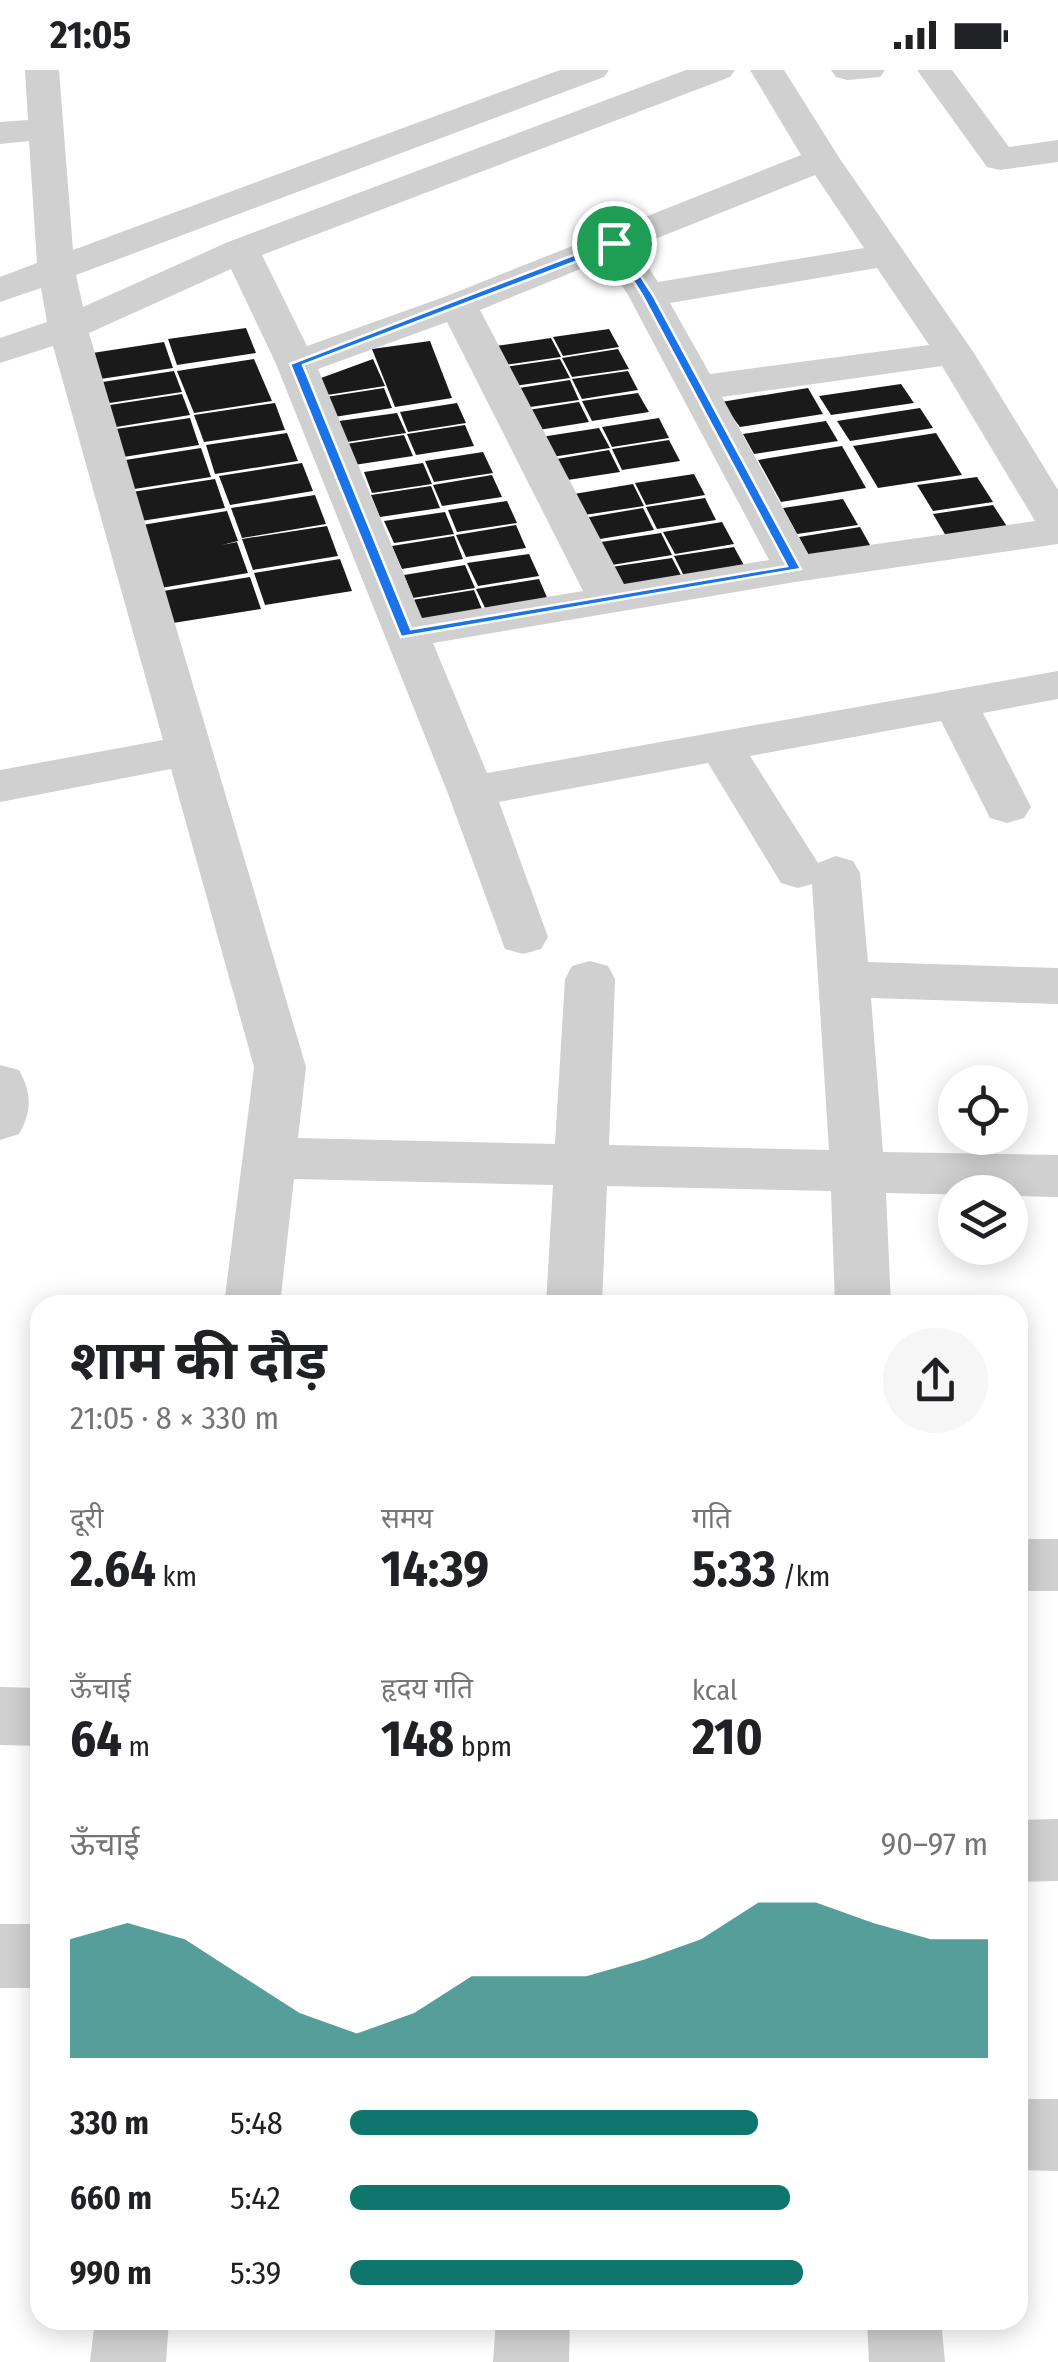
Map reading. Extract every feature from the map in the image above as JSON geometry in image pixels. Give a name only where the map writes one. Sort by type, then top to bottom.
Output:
[{"type":"street","points":[[42,70],[61,295],[280,1067],[253,1295]]},
{"type":"street","points":[[0,351],[61,295],[592,70]]},
{"type":"street","points":[[0,290],[61,295],[241,250],[718,70]]},
{"type":"street","points":[[406,634],[1058,528],[954,353],[822,159],[767,70]]},
{"type":"street","points":[[848,70],[868,70]]},
{"type":"street","points":[[934,70],[1000,159],[1058,150]]},
{"type":"street","points":[[0,133],[46,129]]},
{"type":"street","points":[[296,364],[822,159]]},
{"type":"street","points":[[614,243],[699,388],[794,569]]},
{"type":"street","points":[[241,250],[296,364],[471,791],[523,937]]},
{"type":"street","points":[[647,295],[889,255]]},
{"type":"street","points":[[458,304],[610,600]]},
{"type":"street","points":[[699,388],[954,353]]},
{"type":"street","points":[[471,791],[1058,685]]},
{"type":"street","points":[[954,701],[1007,808]]},
{"type":"street","points":[[719,744],[817,872],[844,978],[863,1295]]},
{"type":"street","points":[[0,786],[191,750]]},
{"type":"street","points":[[844,978],[1058,986]]},
{"type":"street","points":[[574,1295],[590,979]]},
{"type":"street","points":[[0,1084],[4,1099],[0,1120]]},
{"type":"street","points":[[270,1158],[1058,1176]]},
{"type":"street","points":[[1028,1564],[1058,1565]]},
{"type":"street","points":[[0,1716],[30,1717]]},
{"type":"street","points":[[1028,1852],[1058,1850]]},
{"type":"street","points":[[0,1956],[30,1956]]},
{"type":"street","points":[[1028,2135],[1058,2135]]},
{"type":"street","points":[[128,2362],[131,2330]]},
{"type":"street","points":[[532,2362],[533,2330]]},
{"type":"street","points":[[905,2330],[907,2362]]},
{"type":"building","points":[[246,328],[256,353],[177,365],[168,339]]},
{"type":"building","points":[[609,329],[619,347],[563,356],[553,337]]},
{"type":"building","points":[[551,338],[561,357],[505,365],[496,346]]},
{"type":"building","points":[[430,341],[452,398],[395,407],[372,349]]},
{"type":"building","points":[[164,342],[173,368],[94,380],[86,354]]},
{"type":"building","points":[[618,349],[629,369],[572,377],[562,358]]},
{"type":"building","points":[[254,359],[272,401],[194,413],[177,371]]},
{"type":"building","points":[[373,359],[385,386],[327,395],[321,378]]},
{"type":"building","points":[[560,359],[570,378],[514,386],[505,367]]},
{"type":"building","points":[[174,371],[182,392],[103,404],[96,383]]},
{"type":"building","points":[[628,371],[638,390],[582,399],[572,379]]},
{"type":"building","points":[[570,380],[579,400],[523,408],[513,389]]},
{"type":"building","points":[[901,384],[914,403],[831,415],[819,396]]},
{"type":"building","points":[[384,388],[392,408],[334,417],[326,397]]},
{"type":"building","points":[[808,388],[823,414],[740,427],[721,402]]},
{"type":"building","points":[[638,393],[649,412],[592,421],[582,401]]},
{"type":"building","points":[[182,394],[190,415],[110,428],[103,406]]},
{"type":"building","points":[[579,402],[589,422],[532,431],[522,411]]},
{"type":"building","points":[[275,403],[285,430],[204,442],[194,415]]},
{"type":"building","points":[[457,403],[466,423],[408,432],[400,412]]},
{"type":"building","points":[[920,408],[933,428],[850,441],[837,421]]},
{"type":"building","points":[[397,413],[406,433],[347,442],[339,421]]},
{"type":"building","points":[[190,418],[199,445],[117,458],[109,430]]},
{"type":"building","points":[[659,418],[669,438],[612,447],[602,427]]},
{"type":"building","points":[[826,421],[838,441],[754,454],[743,434]]},
{"type":"building","points":[[465,425],[474,446],[416,455],[407,434]]},
{"type":"building","points":[[599,428],[610,448],[552,457],[541,437]]},
{"type":"building","points":[[287,433],[298,461],[215,474],[206,445]]},
{"type":"building","points":[[936,433],[962,475],[878,488],[853,446]]},
{"type":"building","points":[[404,435],[413,456],[354,465],[346,444]]},
{"type":"building","points":[[669,440],[680,461],[622,470],[612,449]]},
{"type":"building","points":[[842,446],[866,488],[781,502],[758,460]]},
{"type":"building","points":[[201,448],[211,477],[128,490],[119,461]]},
{"type":"building","points":[[609,450],[620,472],[561,481],[551,460]]},
{"type":"building","points":[[483,452],[493,473],[434,482],[425,461]]},
{"type":"building","points":[[302,463],[313,491],[230,505],[219,476]]},
{"type":"building","points":[[423,463],[432,484],[372,493],[364,472]]},
{"type":"building","points":[[694,474],[705,495],[646,505],[635,483]]},
{"type":"building","points":[[492,475],[502,497],[442,506],[433,485]]},
{"type":"building","points":[[977,477],[993,502],[933,511],[917,485]]},
{"type":"building","points":[[215,479],[225,508],[141,521],[132,492]]},
{"type":"building","points":[[633,484],[644,506],[584,515],[574,494]]},
{"type":"building","points":[[431,486],[440,508],[380,517],[371,495]]},
{"type":"building","points":[[315,495],[326,524],[242,538],[231,508]]},
{"type":"building","points":[[705,498],[716,520],[657,529],[646,507]]},
{"type":"building","points":[[843,499],[858,525],[797,534],[783,508]]},
{"type":"building","points":[[507,501],[517,523],[457,532],[448,510]]},
{"type":"building","points":[[993,505],[1010,531],[949,541],[933,514]]},
{"type":"building","points":[[643,508],[654,530],[594,540],[584,518]]},
{"type":"building","points":[[227,511],[238,541],[222,545],[237,542],[248,573],[161,588],[142,525]]},
{"type":"building","points":[[445,512],[454,534],[394,543],[384,521]]},
{"type":"building","points":[[722,522],[734,544],[675,554],[663,532]]},
{"type":"building","points":[[516,525],[526,548],[466,557],[456,535]]},
{"type":"building","points":[[327,526],[338,556],[253,570],[242,539]]},
{"type":"building","points":[[860,527],[875,554],[813,563],[799,537]]},
{"type":"building","points":[[661,533],[672,555],[612,565],[601,542]]},
{"type":"building","points":[[454,536],[463,559],[402,569],[392,546]]},
{"type":"building","points":[[734,547],[746,569],[686,580],[674,556]]},
{"type":"building","points":[[529,554],[539,576],[478,586],[467,563]]},
{"type":"building","points":[[672,558],[684,581],[623,591],[611,567]]},
{"type":"building","points":[[340,559],[352,591],[265,605],[254,573]]},
{"type":"building","points":[[465,565],[475,588],[413,598],[404,575]]},
{"type":"building","points":[[250,577],[261,609],[173,623],[163,591]]},
{"type":"building","points":[[539,579],[549,602],[487,612],[476,589]]},
{"type":"building","points":[[474,590],[484,614],[421,624],[412,600]]},
{"type":"route","points":[[614,243],[699,388],[794,569],[406,634],[296,364],[614,243]]}]
